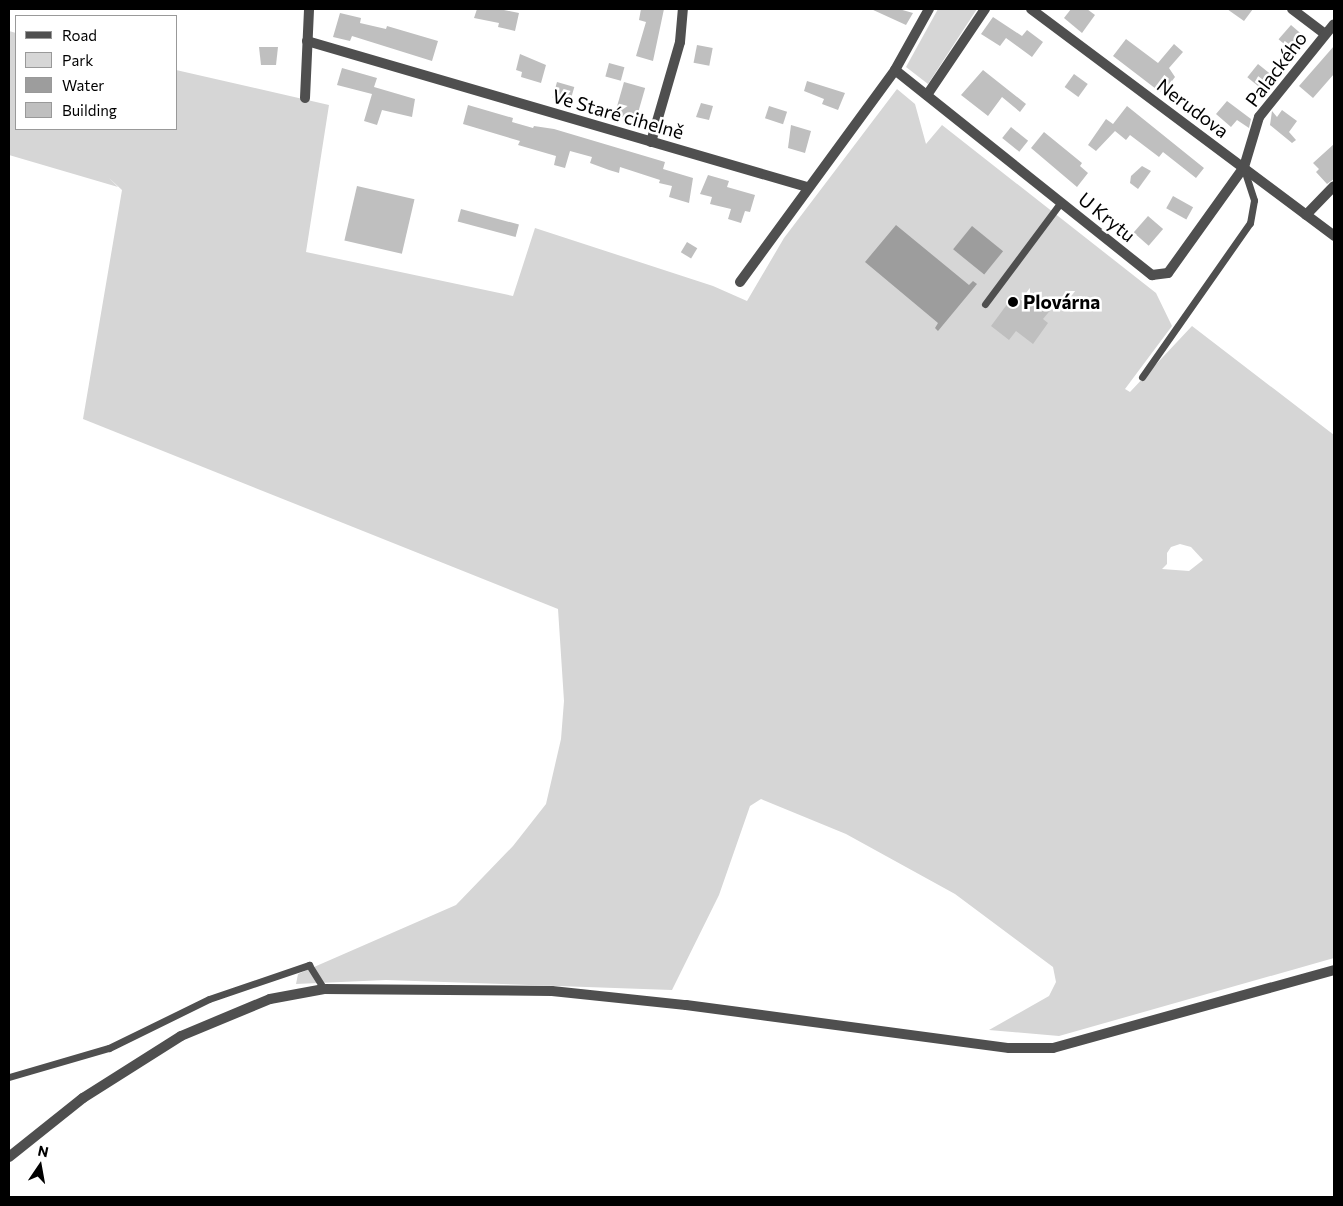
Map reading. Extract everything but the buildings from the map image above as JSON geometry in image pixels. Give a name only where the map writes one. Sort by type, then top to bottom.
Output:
[{"type":"street","points":[[305,98],[308,9]]},
{"type":"street","points":[[651,142],[680,42],[683,9]]},
{"type":"street","points":[[740,282],[895,70],[929,9]]},
{"type":"street","points":[[927,95],[985,9]]},
{"type":"street","name":"Nerudova","points":[[1031,9],[1334,236]]},
{"type":"street","points":[[1292,9],[1325,34]]},
{"type":"street","name":"Palackého","points":[[1244,167],[1259,118],[1334,24]]},
{"type":"street","name":"Ve Staré cihelně","points":[[307,41],[807,188]]},
{"type":"street","name":"U Krytu","points":[[895,70],[1152,275],[1168,273],[1244,167]]},
{"type":"street","points":[[1306,214],[1334,186]]},
{"type":"street","points":[[9,1157],[83,1098],[133,1063],[181,1036],[270,999],[324,989],[552,991],[686,1004],[1009,1048],[1054,1048],[1334,970]]},
{"type":"lane","points":[[1142,377],[1250,223],[1254,200],[1244,167]]},
{"type":"lane","points":[[985,304],[1061,202]]},
{"type":"lane","points":[[9,1077],[109,1048],[209,999],[309,965],[324,989]]},
{"type":"green space","points":[[938,9],[977,9],[928,84],[906,67]]},
{"type":"green space","points":[[9,31],[15,33],[15,130],[178,130],[178,70],[329,105],[306,252],[513,296],[535,228],[713,286],[747,301],[784,238],[897,89],[915,104],[926,144],[942,125],[1156,293],[1172,326],[1125,389],[1130,392],[1192,326],[1334,435],[1334,958],[1059,1036],[989,1030],[1049,996],[1056,982],[1053,967],[955,894],[846,834],[761,799],[750,806],[719,895],[672,990],[386,980],[296,984],[298,974],[456,905],[513,846],[546,804],[561,739],[564,701],[558,609],[83,419],[122,190],[109,178],[118,187],[9,155]],"holes":[[[1180,544],[1191,547],[1203,560],[1189,571],[1162,569],[1167,564],[1167,553],[1171,547]]]},
{"type":"water","points":[[896,225],[969,285],[973,281],[977,284],[938,331],[935,328],[938,323],[865,262]]},
{"type":"water","points":[[972,226],[1003,251],[984,274],[953,249]]},
{"type":"place","name":"Plovárna","points":[[1013,302]]}]
